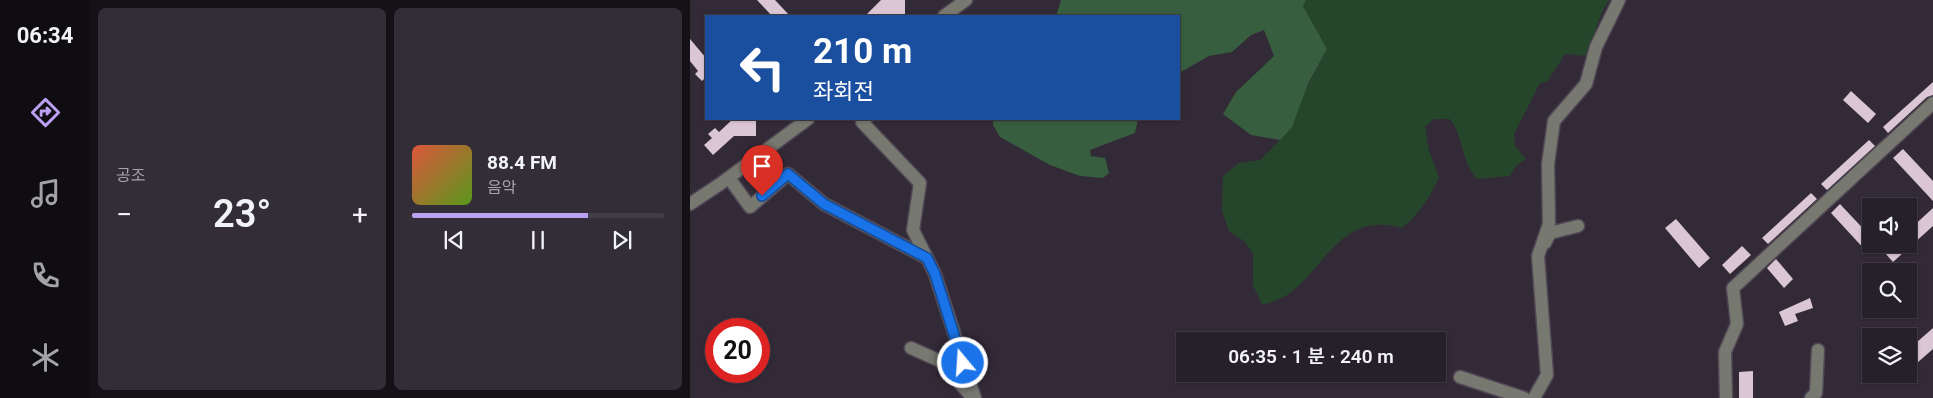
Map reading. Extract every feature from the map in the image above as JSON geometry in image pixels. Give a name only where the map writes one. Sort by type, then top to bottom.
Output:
[{"type":"street","points":[[945,15],[966,0]]},
{"type":"street","points":[[1534,398],[1547,375],[1538,256],[1549,224],[1548,164],[1554,121],[1586,84],[1596,47],[1620,0]]},
{"type":"street","points":[[1726,398],[1725,352],[1737,324],[1732,288],[1933,103]]},
{"type":"street","points":[[690,204],[729,178],[807,120]]},
{"type":"street","points":[[865,120],[862,122],[920,183],[913,230],[935,274],[974,398]]},
{"type":"street","points":[[729,178],[750,207],[788,174],[824,204],[927,258]]},
{"type":"street","points":[[1538,256],[1550,233],[1578,226]]},
{"type":"street","points":[[911,348],[940,361],[974,398]]},
{"type":"street","points":[[1811,398],[1816,393],[1818,350]]},
{"type":"street","points":[[1460,377],[1524,398]]},
{"type":"green space","points":[[1061,0],[1306,0],[1303,6],[1327,49],[1308,84],[1292,127],[1280,140],[1251,135],[1223,114],[1236,92],[1274,56],[1264,30],[1251,35],[1232,52],[1209,56],[1180,72],[1180,15],[1056,15]]},
{"type":"green space","points":[[1306,0],[1609,0],[1601,14],[1585,56],[1565,54],[1547,82],[1540,83],[1514,134],[1515,146],[1526,159],[1516,166],[1510,176],[1477,179],[1468,165],[1455,126],[1450,119],[1434,119],[1425,127],[1429,150],[1439,178],[1414,217],[1402,228],[1377,225],[1357,230],[1340,241],[1298,287],[1281,298],[1262,304],[1253,285],[1253,254],[1244,241],[1229,231],[1222,211],[1223,176],[1239,163],[1260,160],[1280,140],[1327,49],[1303,6]]},
{"type":"green space","points":[[993,120],[1138,120],[1135,133],[1090,150],[1091,156],[1105,158],[1109,173],[1103,178],[1080,176],[1050,165],[1000,137],[993,125]]},
{"type":"building","points":[[757,0],[775,0],[789,15],[771,15]]},
{"type":"building","points":[[881,0],[905,0],[905,15],[866,15]]},
{"type":"building","points":[[690,39],[705,57],[705,78],[702,81],[695,74],[698,71],[690,61]]},
{"type":"building","points":[[1933,82],[1933,95],[1927,97],[1888,133],[1883,127]]},
{"type":"building","points":[[1851,91],[1876,114],[1868,123],[1843,100]]},
{"type":"building","points":[[732,120],[756,120],[756,136],[734,136],[713,155],[704,145],[712,138],[708,134],[715,128],[719,132]]},
{"type":"building","points":[[1869,140],[1875,146],[1827,190],[1821,184]]},
{"type":"building","points":[[1903,149],[1933,181],[1933,201],[1893,158]]},
{"type":"building","points":[[1811,193],[1817,199],[1768,244],[1762,238]]},
{"type":"building","points":[[1840,204],[1862,227],[1862,247],[1831,213]]},
{"type":"building","points":[[1933,208],[1933,226],[1917,240],[1917,223]]},
{"type":"building","points":[[1676,219],[1710,258],[1699,268],[1665,228]]},
{"type":"building","points":[[1742,246],[1751,255],[1730,274],[1722,265]]},
{"type":"building","points":[[1885,253],[1903,253],[1893,262]]},
{"type":"building","points":[[1776,259],[1793,279],[1784,288],[1767,268]]},
{"type":"building","points":[[1810,298],[1813,308],[1795,314],[1798,321],[1785,326],[1779,312]]},
{"type":"building","points":[[1933,328],[1933,349],[1917,363],[1917,342]]},
{"type":"building","points":[[1753,371],[1753,398],[1739,398],[1739,372]]},
{"type":"route","points":[[762,196],[788,174],[824,204],[927,258],[935,274],[963,363]]}]
